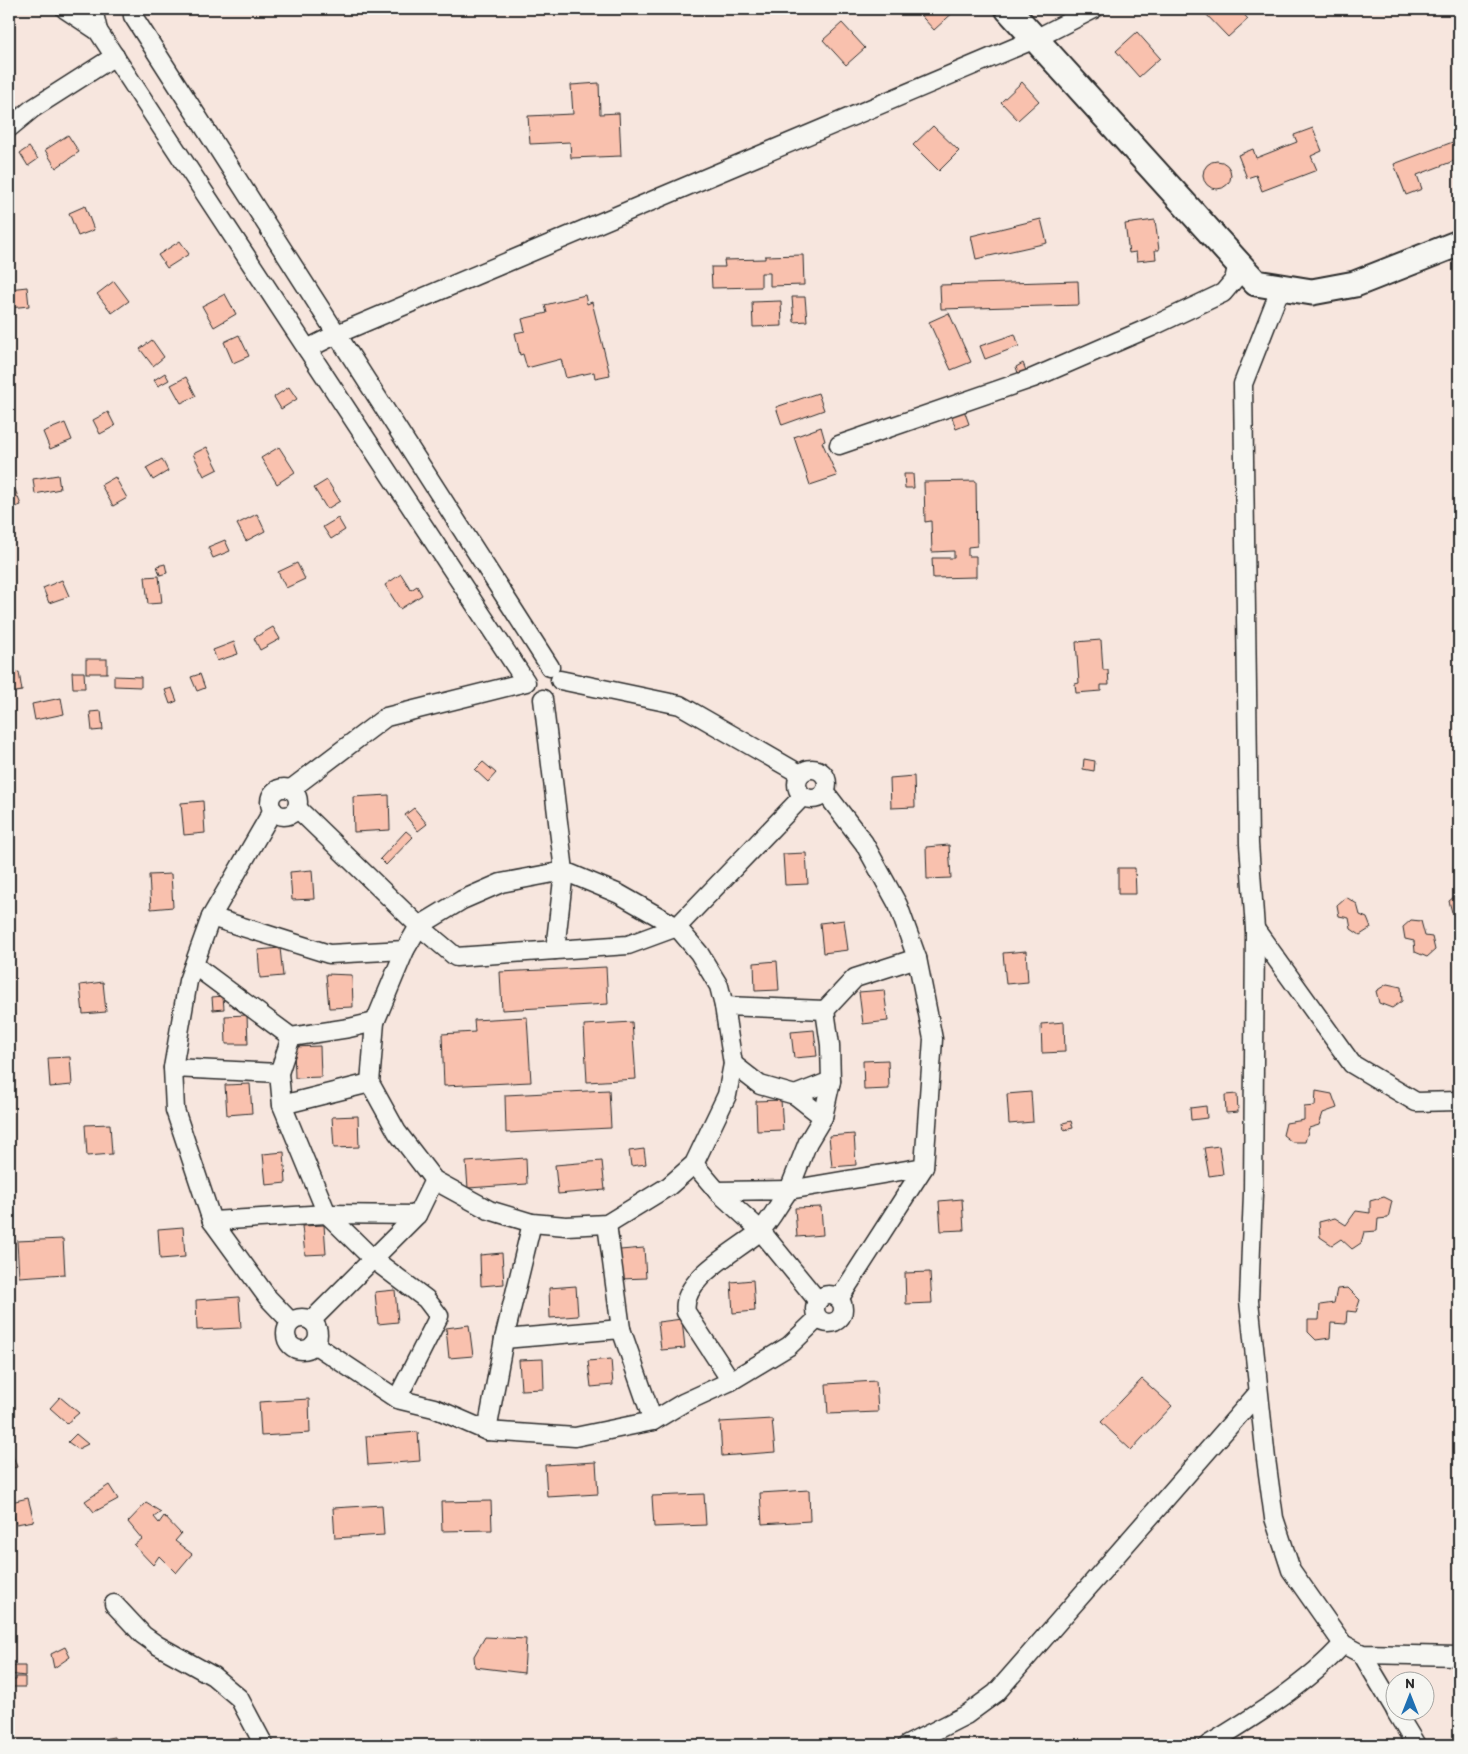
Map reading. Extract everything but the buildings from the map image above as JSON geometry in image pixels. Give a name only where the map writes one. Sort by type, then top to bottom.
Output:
[{"type":"street","points":[[65,9],[98,31]]},
{"type":"street","points":[[93,9],[98,31],[114,56],[526,682],[533,696],[543,699],[557,691],[555,673],[130,11]]},
{"type":"street","points":[[1008,9],[1256,283],[1312,292],[1355,284],[1459,243]]},
{"type":"street","points":[[307,349],[337,334],[1035,39],[1094,9]]},
{"type":"street","points":[[9,128],[32,108],[114,56]]},
{"type":"street","points":[[9,111],[32,108]]},
{"type":"street","points":[[839,445],[1033,378],[1151,326],[1223,293],[1234,280],[1238,263]]},
{"type":"street","points":[[1281,287],[1242,384],[1249,844],[1255,929],[1249,1301],[1258,1393],[1274,1518],[1291,1570],[1342,1644],[1362,1654],[1459,1656]]},
{"type":"street","points":[[526,682],[533,668],[538,666],[555,673],[680,705],[800,774]]},
{"type":"street","points":[[297,808],[286,815],[273,810],[270,802],[274,793],[282,788],[291,789],[386,717],[526,682]]},
{"type":"street","points":[[543,699],[564,871],[556,950]]},
{"type":"street","points":[[813,768],[822,772],[827,782],[825,792],[817,798],[803,796],[796,784],[800,774],[813,768]]},
{"type":"street","points":[[291,789],[298,800],[297,808]]},
{"type":"street","points":[[825,792],[864,843],[898,905],[917,958],[933,1039],[924,1167],[839,1299]]},
{"type":"street","points":[[297,808],[419,926],[456,957],[628,945],[677,927],[803,796]]},
{"type":"street","points":[[273,810],[211,917],[188,981],[173,1068],[175,1110],[212,1221],[268,1298],[291,1322]]},
{"type":"street","points":[[564,871],[620,894],[677,927],[699,953],[719,986],[733,1064],[727,1095],[694,1164],[669,1186],[607,1224],[566,1226],[532,1223],[489,1210],[434,1180],[397,1132],[370,1083],[375,1022],[405,950],[419,926],[462,900],[501,883],[564,871]]},
{"type":"street","points":[[211,917],[329,954],[405,950]]},
{"type":"street","points":[[1255,929],[1352,1064],[1416,1102],[1459,1101]]},
{"type":"street","points":[[724,1006],[825,1010],[855,978],[917,958]]},
{"type":"street","points":[[194,965],[291,1037],[375,1022]]},
{"type":"street","points":[[731,1381],[686,1312],[684,1302],[688,1292],[709,1269],[760,1230],[788,1190],[808,1142],[823,1117],[831,1080],[830,1045],[825,1010]]},
{"type":"street","points":[[291,1037],[279,1073],[282,1104],[327,1214],[373,1258],[426,1299],[439,1316],[397,1399]]},
{"type":"street","points":[[733,1064],[760,1085],[795,1095],[823,1117]]},
{"type":"street","points":[[173,1068],[279,1073]]},
{"type":"street","points":[[795,1095],[831,1080]]},
{"type":"street","points":[[282,1104],[370,1083]]},
{"type":"street","points":[[694,1164],[717,1191],[760,1230],[818,1301]]},
{"type":"street","points":[[717,1191],[788,1190],[924,1167]]},
{"type":"street","points":[[311,1321],[417,1215],[434,1180]]},
{"type":"street","points":[[212,1221],[327,1214],[417,1215]]},
{"type":"street","points":[[487,1431],[504,1339],[532,1223]]},
{"type":"street","points":[[607,1224],[621,1329],[653,1421]]},
{"type":"street","points":[[830,1295],[839,1299],[843,1311],[839,1320],[826,1323],[818,1318],[815,1310],[818,1301],[830,1295]]},
{"type":"street","points":[[301,1318],[311,1321],[315,1324],[318,1334],[314,1344],[301,1350],[292,1346],[286,1337],[288,1326],[291,1322],[301,1318]]},
{"type":"street","points":[[314,1344],[397,1399],[434,1408],[487,1431],[575,1437],[653,1421],[683,1403],[731,1381],[789,1346],[818,1318]]},
{"type":"street","points":[[504,1339],[621,1329]]},
{"type":"street","points":[[907,1745],[966,1715],[996,1693],[1258,1393]]},
{"type":"street","points":[[114,1604],[143,1635],[157,1646],[213,1676],[239,1698],[264,1745]]},
{"type":"street","points":[[1208,1745],[1240,1725],[1326,1663],[1342,1644]]},
{"type":"street","points":[[1362,1654],[1386,1694]]},
{"type":"street","points":[[1402,1722],[1416,1745]]}]
